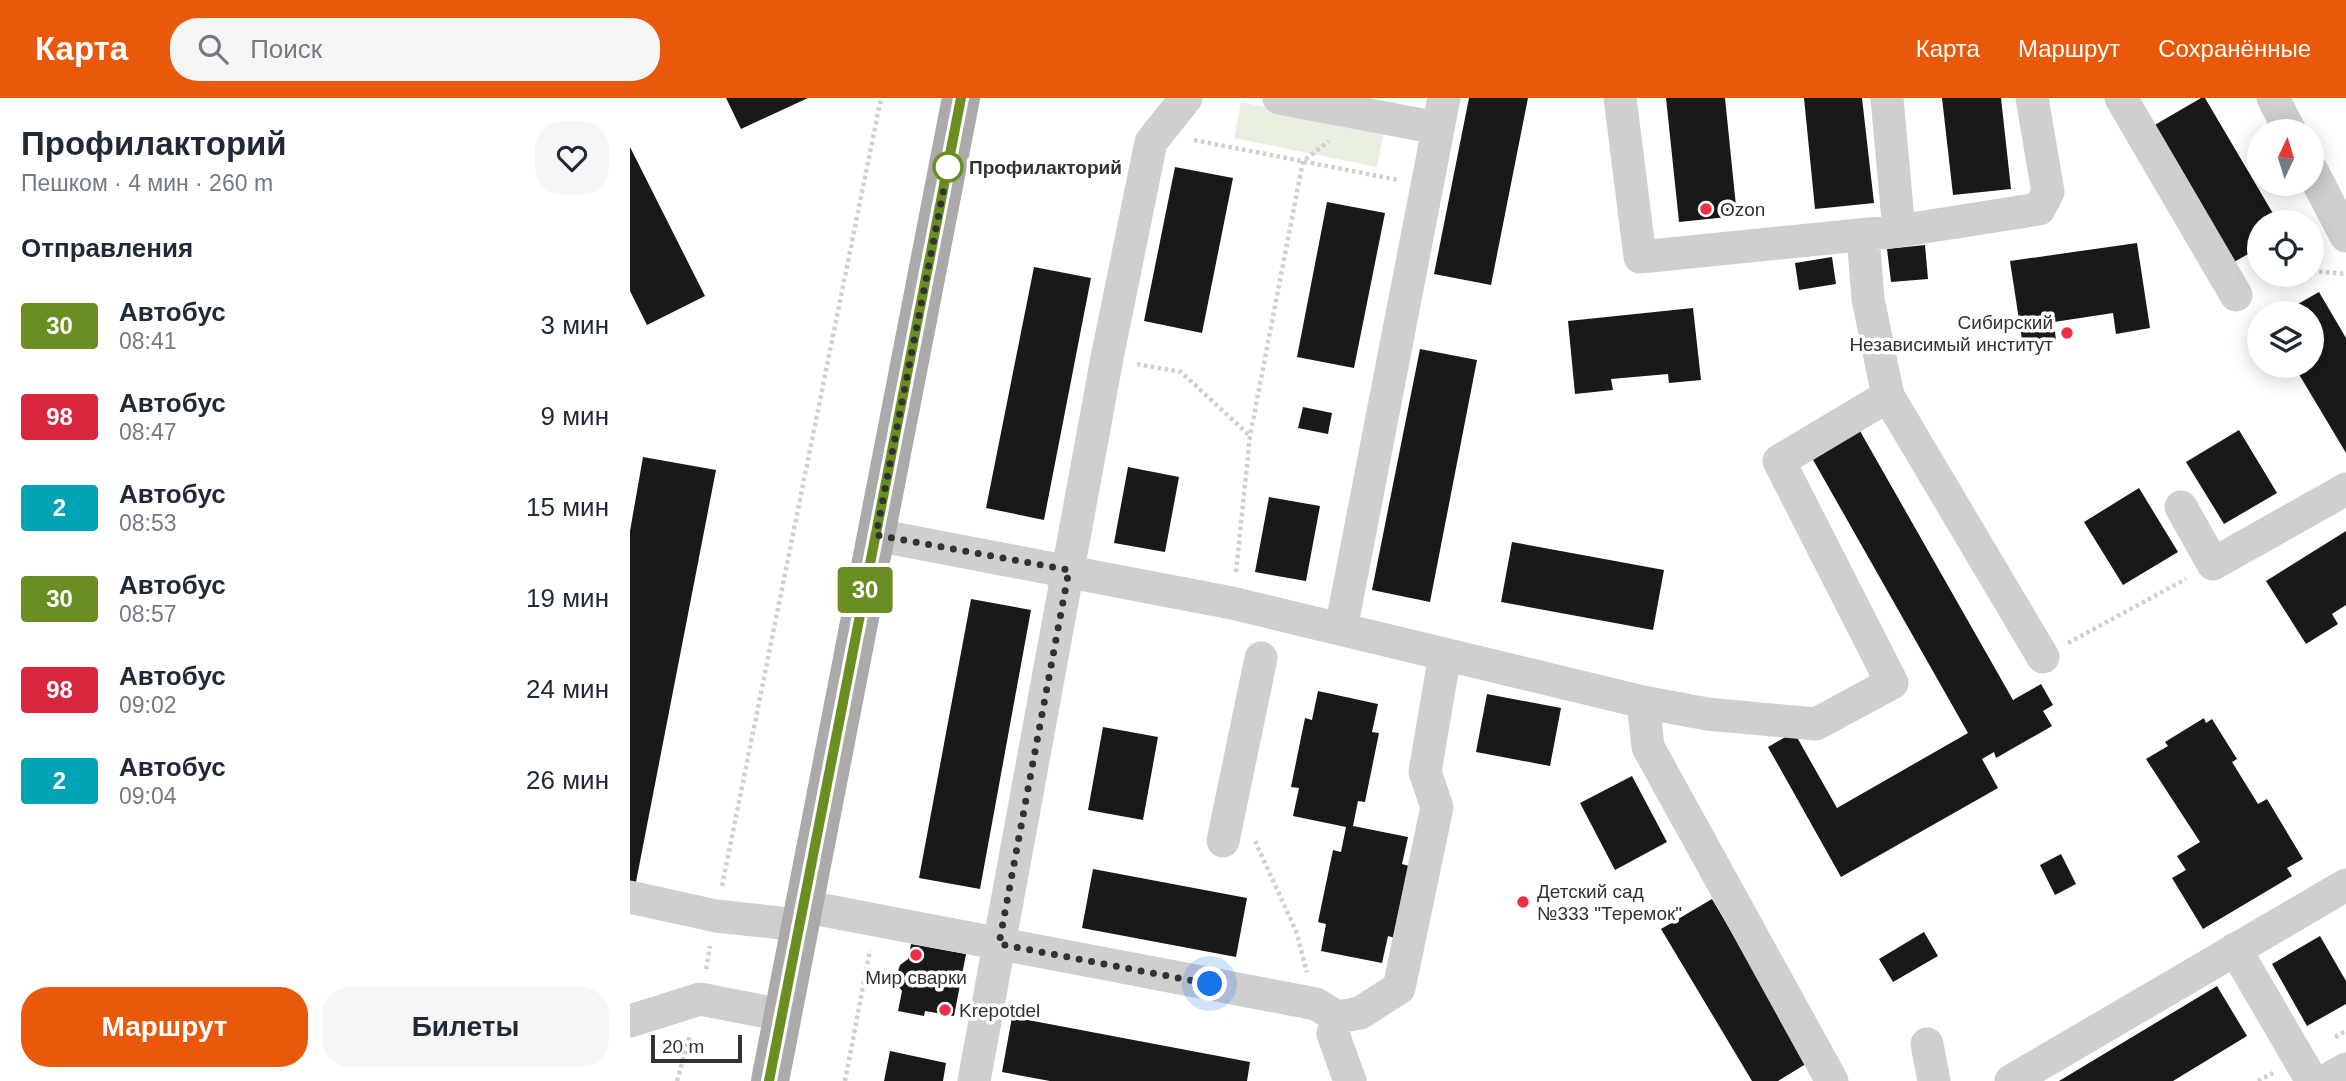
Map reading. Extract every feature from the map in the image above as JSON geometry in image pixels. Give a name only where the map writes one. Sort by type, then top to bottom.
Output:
[{"type":"main road","points":[[769,1081],[961,98]]},
{"type":"street","points":[[974,1081],[1107,358],[1151,142],[1186,98]]},
{"type":"street","points":[[1279,98],[1441,113],[1341,629]]},
{"type":"street","points":[[1620,98],[1640,257],[1863,236],[2039,209],[2048,192],[2032,98]]},
{"type":"street","points":[[1887,98],[1899,231]]},
{"type":"street","points":[[2121,98],[2236,295]]},
{"type":"street","points":[[2273,98],[2284,119]]},
{"type":"street","points":[[2324,194],[2346,236]]},
{"type":"street","points":[[1863,236],[1868,299],[1888,396],[2043,657]]},
{"type":"street","points":[[876,535],[1232,603],[1643,702],[1707,714],[1815,724],[1892,684],[1779,461],[1888,396]]},
{"type":"street","points":[[2181,507],[2213,564],[2346,489]]},
{"type":"street","points":[[630,897],[716,916],[800,916],[876,921],[1327,1010],[1360,1013],[1399,988],[1437,807],[1424,772],[1445,654]]},
{"type":"street","points":[[1223,841],[1261,658]]},
{"type":"street","points":[[1643,702],[1648,747],[1832,1081]]},
{"type":"street","points":[[2011,1081],[2235,949],[2342,895]]},
{"type":"street","points":[[2235,949],[2312,1081]]},
{"type":"street","points":[[630,1021],[700,999],[782,1015]]},
{"type":"street","points":[[1327,1010],[1350,1081]]},
{"type":"street","points":[[1927,1044],[1934,1081]]},
{"type":"street","points":[[2325,1081],[2346,1069]]},
{"type":"path","points":[[677,1081],[700,999],[881,98]]},
{"type":"path","points":[[1157,132],[1427,186]]},
{"type":"path","points":[[1232,603],[1250,436],[1303,161]]},
{"type":"path","points":[[2324,272],[2346,274]]},
{"type":"path","points":[[1107,358],[1181,372],[1250,436]]},
{"type":"path","points":[[2043,657],[2213,564]]},
{"type":"path","points":[[1233,791],[1296,931],[1327,1010]]},
{"type":"path","points":[[845,1081],[876,921]]},
{"type":"green space","points":[[1241,102],[1384,131],[1377,167],[1234,138]]},
{"type":"building","points":[[726,98],[808,98],[741,129]]},
{"type":"building","points":[[1469,98],[1528,98],[1491,285],[1434,274]]},
{"type":"building","points":[[1666,98],[1725,98],[1737,216],[1679,222]]},
{"type":"building","points":[[1804,98],[1862,98],[1874,203],[1815,209]]},
{"type":"building","points":[[1942,98],[2001,98],[2011,189],[1953,195]]},
{"type":"building","points":[[2205,98],[2247,169],[2247,196],[2263,196],[2271,210],[2247,210],[2247,255],[2234,262],[2153,126]]},
{"type":"building","points":[[630,147],[705,296],[647,325],[630,291]]},
{"type":"building","points":[[1175,167],[1233,178],[1202,333],[1144,321]]},
{"type":"building","points":[[1327,202],[1385,213],[1354,368],[1297,357]]},
{"type":"building","points":[[2137,243],[2150,328],[2116,334],[2113,313],[2054,322],[2056,341],[2023,346],[2010,261]]},
{"type":"building","points":[[1925,245],[1928,279],[1891,282],[1887,249]]},
{"type":"building","points":[[1832,257],[1836,284],[1799,290],[1795,263]]},
{"type":"building","points":[[1034,267],[1091,278],[1044,520],[986,508]]},
{"type":"building","points":[[2319,292],[2346,338],[2346,453],[2301,378],[2324,378],[2324,301],[2303,301]]},
{"type":"building","points":[[1693,308],[1701,380],[1669,383],[1668,374],[1611,379],[1613,390],[1575,394],[1568,321]]},
{"type":"building","points":[[1420,349],[1477,360],[1430,602],[1372,590]]},
{"type":"building","points":[[1303,407],[1332,413],[1328,434],[1298,428]]},
{"type":"building","points":[[2239,430],[2277,493],[2224,524],[2186,462]]},
{"type":"building","points":[[1860,431],[2013,700],[2041,684],[2053,705],[2043,711],[2052,726],[1996,758],[1994,752],[1982,759],[1998,788],[1841,877],[1768,747],[1794,732],[1837,808],[1968,733],[1812,458]]},
{"type":"building","points":[[643,457],[716,470],[636,882],[630,881],[630,531]]},
{"type":"building","points":[[1128,467],[1179,477],[1165,552],[1114,543]]},
{"type":"building","points":[[2139,488],[2178,552],[2123,585],[2084,522]]},
{"type":"building","points":[[1269,497],[1320,506],[1306,581],[1255,572]]},
{"type":"building","points":[[2346,531],[2346,605],[2332,614],[2338,624],[2306,644],[2266,581]]},
{"type":"building","points":[[1512,542],[1664,570],[1653,630],[1501,602]]},
{"type":"building","points":[[971,599],[1031,610],[980,889],[919,878]]},
{"type":"building","points":[[1318,691],[1378,704],[1372,732],[1379,733],[1365,802],[1358,801],[1353,826],[1408,837],[1402,864],[1409,866],[1395,938],[1388,936],[1382,963],[1321,951],[1326,924],[1318,922],[1333,850],[1341,852],[1346,827],[1293,816],[1299,788],[1291,787],[1305,718],[1312,720]]},
{"type":"building","points":[[1487,694],[1561,708],[1550,766],[1476,752]]},
{"type":"building","points":[[2204,718],[2206,723],[2212,719],[2237,759],[2232,762],[2258,804],[2267,799],[2303,859],[2287,868],[2292,876],[2203,929],[2172,878],[2186,870],[2177,856],[2200,842],[2146,759],[2168,746],[2165,742]]},
{"type":"building","points":[[1103,727],[1158,737],[1143,820],[1088,810]]},
{"type":"building","points":[[1632,776],[1667,842],[1615,870],[1580,803]]},
{"type":"building","points":[[2061,854],[2076,884],[2055,895],[2040,865]]},
{"type":"building","points":[[1093,869],[1247,898],[1236,957],[1082,928]]},
{"type":"building","points":[[1712,899],[1809,1062],[1778,1081],[1752,1081],[1661,929]]},
{"type":"building","points":[[1924,932],[1938,956],[1893,982],[1879,959]]},
{"type":"building","points":[[2320,936],[2346,981],[2346,1004],[2307,1026],[2272,964]]},
{"type":"building","points":[[911,944],[966,954],[954,1016],[925,1011],[924,1016],[898,1011],[902,991],[897,984],[897,974],[900,965],[908,959]]},
{"type":"building","points":[[2217,986],[2247,1036],[2173,1081],[2059,1081]]},
{"type":"building","points":[[1012,1017],[1250,1062],[1247,1081],[1050,1081],[1002,1072]]},
{"type":"building","points":[[890,1051],[946,1063],[943,1081],[884,1081]]},
{"type":"bus line","name":"30","points":[[769,1081],[961,98]]},
{"type":"place","name":"Профилакторий","points":[[948,167]]},
{"type":"place","name":"Ozon","points":[[1706,209]]},
{"type":"place","name":"Сибирский Независимый институт","points":[[2067,333]]},
{"type":"place","name":"Детский сад №333 \"Теремок\"","points":[[1523,902]]},
{"type":"place","name":"Мир сварки","points":[[916,955]]},
{"type":"place","name":"Krepotdel","points":[[945,1010]]},
{"type":"route","points":[[948,167],[876,535],[1069,570],[999,944],[1210,984]]}]
